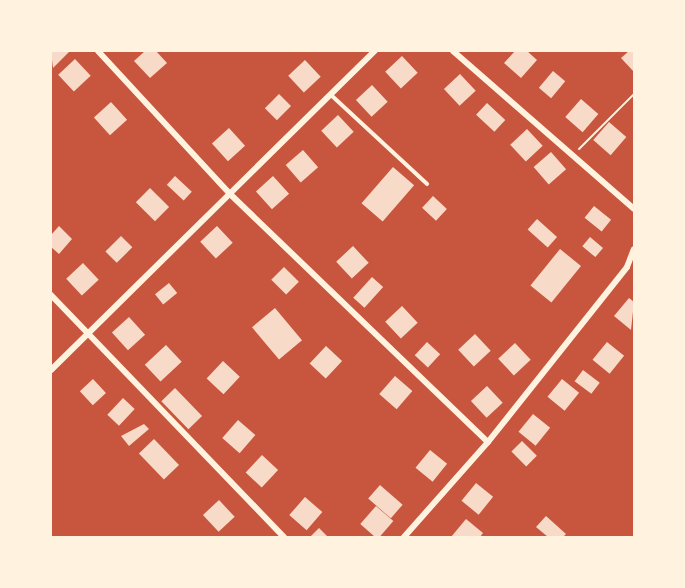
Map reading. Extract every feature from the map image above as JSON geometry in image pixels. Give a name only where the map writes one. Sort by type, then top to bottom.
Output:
[{"type":"street","points":[[98,51],[229,194],[488,442]]},
{"type":"street","points":[[51,370],[375,51]]},
{"type":"street","points":[[453,51],[634,209]]},
{"type":"street","points":[[404,537],[488,442],[627,267],[634,249]]},
{"type":"street","points":[[51,295],[284,537]]},
{"type":"lane","points":[[331,95],[426,184]]},
{"type":"path","points":[[573,156],[634,94]]},
{"type":"building","points":[[51,51],[68,51],[69,52],[53,68]]},
{"type":"building","points":[[145,51],[156,51],[167,63],[150,78],[134,61]]},
{"type":"building","points":[[515,51],[527,51],[537,60],[521,78],[504,63]]},
{"type":"building","points":[[629,51],[634,51],[634,72],[621,58]]},
{"type":"building","points":[[402,56],[418,73],[401,89],[385,72]]},
{"type":"building","points":[[75,59],[91,76],[74,92],[58,75]]},
{"type":"building","points":[[305,60],[321,77],[304,93],[288,76]]},
{"type":"building","points":[[553,71],[565,81],[551,98],[539,88]]},
{"type":"building","points":[[460,74],[476,91],[460,106],[444,89]]},
{"type":"building","points":[[372,85],[388,102],[372,117],[356,100]]},
{"type":"building","points":[[279,94],[291,106],[277,120],[265,108]]},
{"type":"building","points":[[581,99],[598,114],[583,132],[565,117]]},
{"type":"building","points":[[111,102],[127,120],[110,135],[94,117]]},
{"type":"building","points":[[487,103],[505,120],[494,132],[476,115]]},
{"type":"building","points":[[338,115],[354,132],[337,148],[321,131]]},
{"type":"building","points":[[609,122],[626,137],[611,155],[593,140]]},
{"type":"building","points":[[229,128],[245,146],[228,161],[212,143]]},
{"type":"building","points":[[527,129],[543,146],[526,162],[510,145]]},
{"type":"building","points":[[303,150],[318,167],[301,182],[286,165]]},
{"type":"building","points":[[551,152],[566,169],[549,184],[534,167]]},
{"type":"building","points":[[393,167],[414,185],[383,222],[362,203]]},
{"type":"building","points":[[175,176],[192,192],[184,200],[167,185]]},
{"type":"building","points":[[273,176],[289,194],[272,209],[256,191]]},
{"type":"building","points":[[150,188],[169,207],[155,221],[136,202]]},
{"type":"building","points":[[433,196],[447,209],[436,221],[422,208]]},
{"type":"building","points":[[594,206],[611,220],[602,232],[585,218]]},
{"type":"building","points":[[537,219],[557,237],[548,247],[528,229]]},
{"type":"building","points":[[59,226],[72,239],[59,254],[51,247],[51,235]]},
{"type":"building","points":[[217,226],[233,243],[216,259],[200,242]]},
{"type":"building","points":[[121,236],[132,247],[117,263],[105,252]]},
{"type":"building","points":[[590,237],[603,248],[595,257],[582,246]]},
{"type":"building","points":[[353,246],[369,263],[352,279],[336,262]]},
{"type":"building","points":[[560,249],[581,266],[551,303],[530,286]]},
{"type":"building","points":[[83,263],[99,280],[82,296],[66,279]]},
{"type":"building","points":[[284,267],[299,282],[286,295],[271,280]]},
{"type":"building","points":[[372,277],[383,287],[364,308],[353,298]]},
{"type":"building","points":[[169,283],[177,293],[163,304],[155,294]]},
{"type":"building","points":[[629,298],[634,302],[631,330],[614,316]]},
{"type":"building","points":[[402,306],[418,323],[401,339],[385,322]]},
{"type":"building","points":[[275,308],[302,340],[279,359],[252,327]]},
{"type":"building","points":[[129,317],[145,335],[128,350],[112,332]]},
{"type":"building","points":[[475,334],[491,351],[474,367],[458,350]]},
{"type":"building","points":[[427,342],[440,354],[428,367],[415,355]]},
{"type":"building","points":[[607,342],[624,356],[610,374],[593,360]]},
{"type":"building","points":[[515,343],[531,360],[514,376],[498,359]]},
{"type":"building","points":[[166,345],[182,362],[160,382],[145,365]]},
{"type":"building","points":[[326,346],[342,361],[326,379],[310,364]]},
{"type":"building","points":[[223,361],[240,377],[223,394],[207,379]]},
{"type":"building","points":[[583,370],[600,383],[591,394],[575,381]]},
{"type":"building","points":[[395,376],[412,391],[397,409],[379,394]]},
{"type":"building","points":[[93,379],[106,393],[93,405],[80,391]]},
{"type":"building","points":[[562,379],[579,393],[565,411],[548,397]]},
{"type":"building","points":[[487,386],[503,403],[487,418],[471,401]]},
{"type":"building","points":[[175,388],[202,416],[188,429],[161,401]]},
{"type":"building","points":[[123,398],[135,409],[119,426],[107,415]]},
{"type":"building","points":[[533,414],[550,428],[536,446],[519,432]]},
{"type":"building","points":[[238,420],[255,435],[240,453],[222,438]]},
{"type":"building","points":[[144,424],[149,429],[129,446],[121,436]]},
{"type":"building","points":[[154,439],[179,465],[164,479],[139,454]]},
{"type":"building","points":[[522,441],[537,456],[526,466],[511,452]]},
{"type":"building","points":[[430,450],[447,464],[433,482],[416,468]]},
{"type":"building","points":[[262,455],[278,470],[262,488],[246,473]]},
{"type":"building","points":[[476,483],[493,497],[479,515],[462,501]]},
{"type":"building","points":[[380,485],[403,505],[391,518],[368,499]]},
{"type":"building","points":[[305,497],[322,512],[307,530],[289,515]]},
{"type":"building","points":[[219,500],[235,517],[219,532],[203,515]]},
{"type":"building","points":[[376,506],[393,521],[380,537],[375,537],[360,524]]},
{"type":"building","points":[[546,516],[566,534],[563,537],[548,537],[536,527]]},
{"type":"building","points":[[466,519],[483,533],[480,537],[451,537]]},
{"type":"building","points":[[319,528],[328,537],[310,537]]}]
